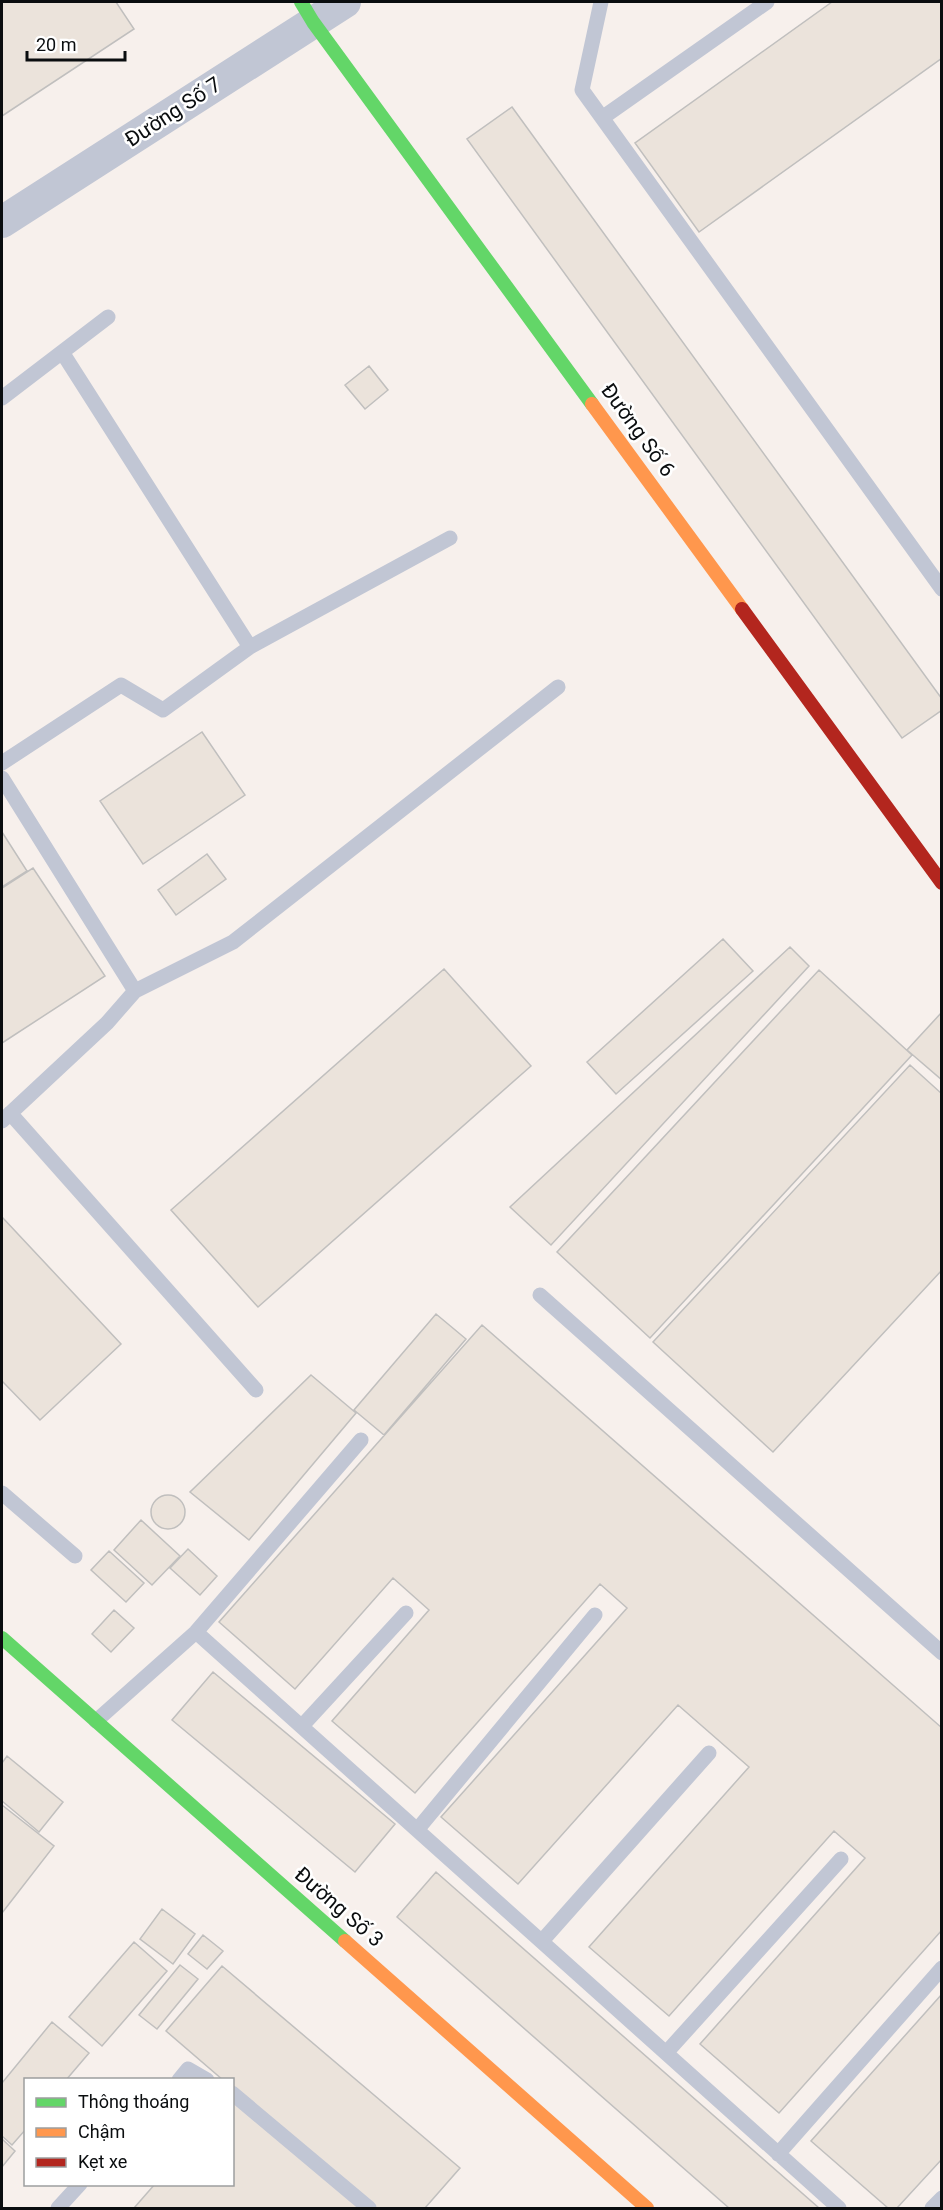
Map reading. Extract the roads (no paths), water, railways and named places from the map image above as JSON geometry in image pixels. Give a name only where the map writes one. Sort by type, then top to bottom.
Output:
[{"type":"street","name":"Đường Số 7","points":[[2,222],[307,12],[345,2]]},
{"type":"street","name":"Đường Số 6","points":[[307,12],[942,883]]},
{"type":"street","name":"Đường Số 3","points":[[2,1638],[647,2208]]},
{"type":"lane","points":[[601,2],[582,90],[942,589]]},
{"type":"lane","points":[[602,118],[767,2]]},
{"type":"lane","points":[[2,398],[108,317]]},
{"type":"lane","points":[[62,352],[250,647]]},
{"type":"lane","points":[[2,763],[121,685],[163,710],[250,647],[450,538]]},
{"type":"lane","points":[[256,1390],[6,1117],[107,1023],[135,991],[233,942],[558,687]]},
{"type":"lane","points":[[2,778],[135,991]]},
{"type":"lane","points":[[540,1295],[942,1653]]},
{"type":"lane","points":[[96,1720],[196,1632],[361,1440]]},
{"type":"lane","points":[[2,1492],[75,1556]]},
{"type":"lane","points":[[302,1726],[406,1613]]},
{"type":"lane","points":[[417,1830],[595,1615]]},
{"type":"lane","points":[[196,1632],[839,2208]]},
{"type":"lane","points":[[542,1941],[709,1753]]},
{"type":"lane","points":[[666,2053],[841,1859]]},
{"type":"lane","points":[[778,2154],[942,1968]]},
{"type":"lane","points":[[180,2078],[188,2069],[205,2078]]},
{"type":"lane","points":[[234,2095],[369,2208]]},
{"type":"lane","points":[[58,2208],[78,2186]]},
{"type":"lane","points":[[932,2208],[942,2198]]}]
